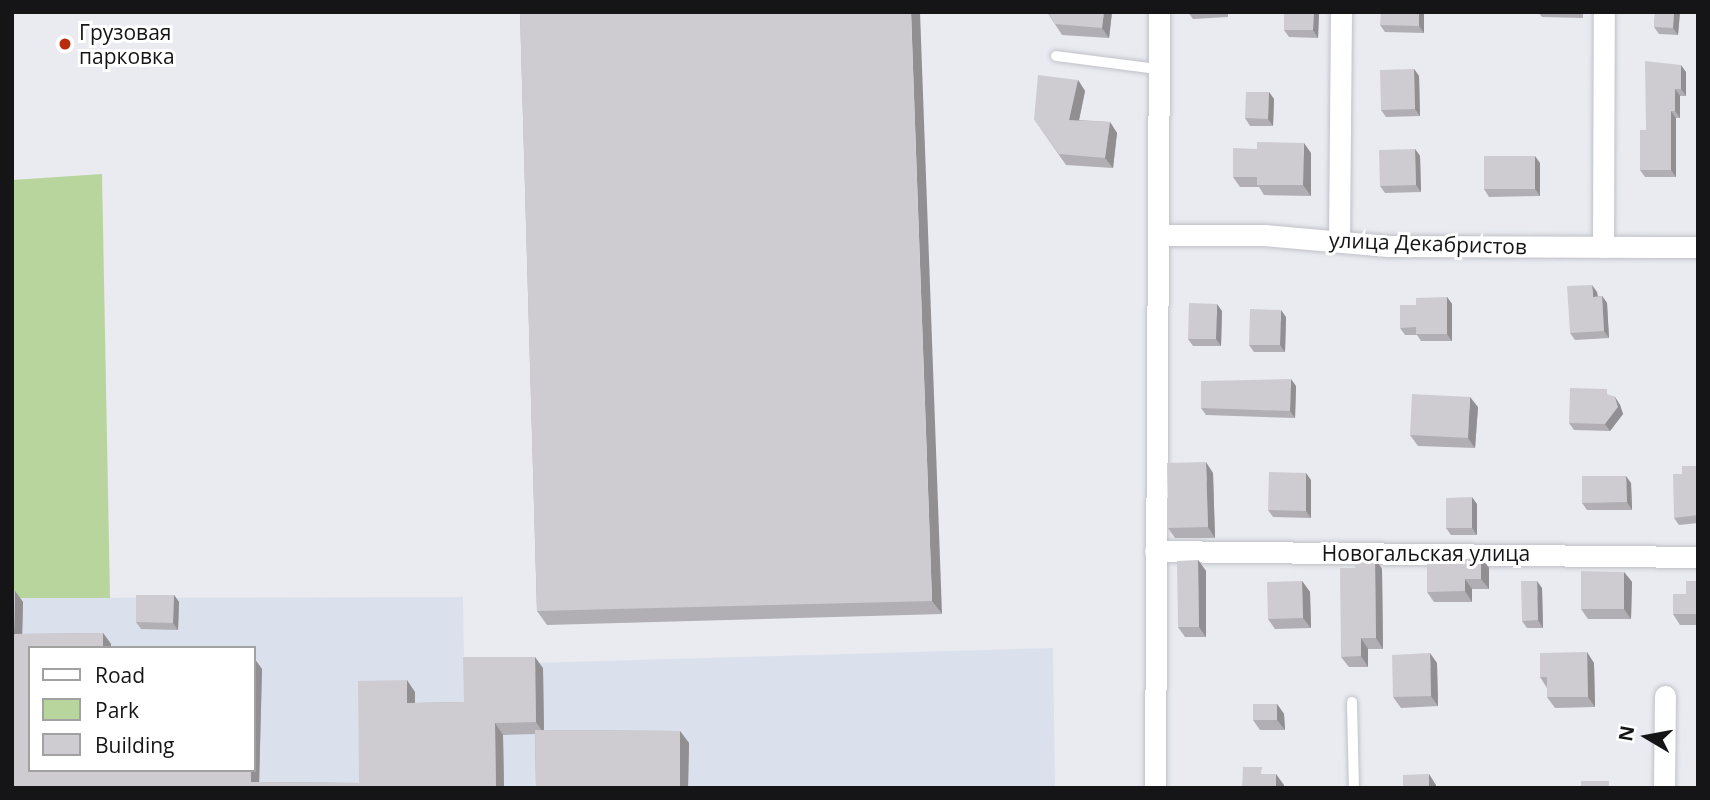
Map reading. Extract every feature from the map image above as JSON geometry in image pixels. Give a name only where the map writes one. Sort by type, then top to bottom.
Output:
[{"type":"street","points":[[1339,241],[1341,12]]},
{"type":"street","points":[[1603,247],[1604,12]]},
{"type":"street","points":[[1155,788],[1160,14]]},
{"type":"street","name":"улица Декабристов","points":[[1157,235],[1264,235],[1388,246],[1698,247]]},
{"type":"street","name":"Новогальская улица","points":[[1155,551],[1698,557]]},
{"type":"street","points":[[1664,788],[1665,696]]},
{"type":"lane","points":[[1056,56],[1158,69]]},
{"type":"lane","points":[[1352,702],[1354,788]]},
{"type":"shaded area","points":[[463,597],[464,665],[1053,648],[1055,788],[12,788],[12,598]]},
{"type":"green space","points":[[102,174],[110,598],[12,598],[12,180]]},
{"type":"building","points":[[520,12],[911,12],[932,601],[537,611]]},
{"type":"building","points":[[1047,12],[1104,12],[1102,28],[1055,24]]},
{"type":"building","points":[[1284,12],[1314,12],[1313,30],[1284,30]]},
{"type":"building","points":[[1381,12],[1419,12],[1419,26],[1380,25]]},
{"type":"building","points":[[1655,12],[1674,12],[1673,28],[1654,27]]},
{"type":"building","points":[[1645,61],[1681,65],[1681,89],[1675,89],[1675,111],[1671,111],[1671,170],[1640,170],[1640,130],[1646,130]]},
{"type":"building","points":[[1414,69],[1415,109],[1381,110],[1380,70]]},
{"type":"building","points":[[1038,75],[1078,80],[1069,120],[1110,122],[1105,158],[1059,154],[1034,119]]},
{"type":"building","points":[[1246,92],[1269,92],[1268,119],[1245,118]]},
{"type":"building","points":[[1257,142],[1304,143],[1303,185],[1257,185],[1257,177],[1233,177],[1233,148],[1257,149]]},
{"type":"building","points":[[1415,149],[1416,185],[1380,186],[1379,150]]},
{"type":"building","points":[[1484,156],[1535,156],[1535,189],[1484,189]]},
{"type":"building","points":[[1592,285],[1593,297],[1602,296],[1604,331],[1570,333],[1567,286]]},
{"type":"building","points":[[1447,297],[1447,334],[1416,334],[1416,327],[1400,328],[1400,305],[1416,305],[1416,298]]},
{"type":"building","points":[[1189,303],[1217,304],[1216,339],[1188,339]]},
{"type":"building","points":[[1250,309],[1281,310],[1280,345],[1249,345]]},
{"type":"building","points":[[1291,379],[1290,411],[1201,408],[1201,381]]},
{"type":"building","points":[[1570,388],[1607,389],[1607,394],[1615,397],[1618,407],[1605,424],[1569,423]]},
{"type":"building","points":[[1412,394],[1470,397],[1468,438],[1410,435]]},
{"type":"building","points":[[1206,462],[1208,527],[1168,528],[1167,463]]},
{"type":"building","points":[[1682,466],[1698,466],[1698,515],[1674,518],[1673,474],[1682,474]]},
{"type":"building","points":[[1269,472],[1306,473],[1306,511],[1268,510]]},
{"type":"building","points":[[1582,476],[1626,476],[1627,502],[1582,503]]},
{"type":"building","points":[[1472,497],[1472,528],[1446,528],[1446,498]]},
{"type":"building","points":[[1481,557],[1481,579],[1465,579],[1465,591],[1427,592],[1427,564]]},
{"type":"building","points":[[1375,558],[1376,638],[1361,638],[1361,656],[1341,657],[1340,568],[1355,568],[1355,559]]},
{"type":"building","points":[[1198,560],[1199,627],[1178,627],[1177,561]]},
{"type":"building","points":[[1581,571],[1624,572],[1624,609],[1581,609]]},
{"type":"building","points":[[1302,581],[1303,618],[1268,619],[1267,582]]},
{"type":"building","points":[[1521,581],[1537,581],[1538,620],[1522,621]]},
{"type":"building","points":[[1686,581],[1698,581],[1698,614],[1673,614],[1673,594],[1686,594]]},
{"type":"building","points":[[12,591],[15,591],[14,634],[103,633],[103,646],[28,646],[28,772],[251,772],[251,782],[359,783],[358,681],[407,680],[407,703],[464,702],[463,657],[535,657],[536,722],[495,723],[496,788],[12,788]]},
{"type":"building","points":[[136,595],[174,595],[173,623],[136,622]]},
{"type":"building","points":[[1587,652],[1588,697],[1547,697],[1547,677],[1540,677],[1540,653]]},
{"type":"building","points":[[1430,653],[1431,696],[1393,697],[1392,655]]},
{"type":"building","points":[[1253,704],[1277,704],[1277,720],[1253,720]]},
{"type":"building","points":[[535,730],[680,731],[680,788],[536,788]]},
{"type":"building","points":[[1243,767],[1262,767],[1261,774],[1276,774],[1276,788],[1242,788]]},
{"type":"building","points":[[1429,774],[1429,788],[1403,788],[1403,775]]},
{"type":"building","points":[[1581,781],[1609,781],[1609,788],[1581,788]]},
{"type":"place","name":"Грузовая парковка","points":[[65,44]]}]
